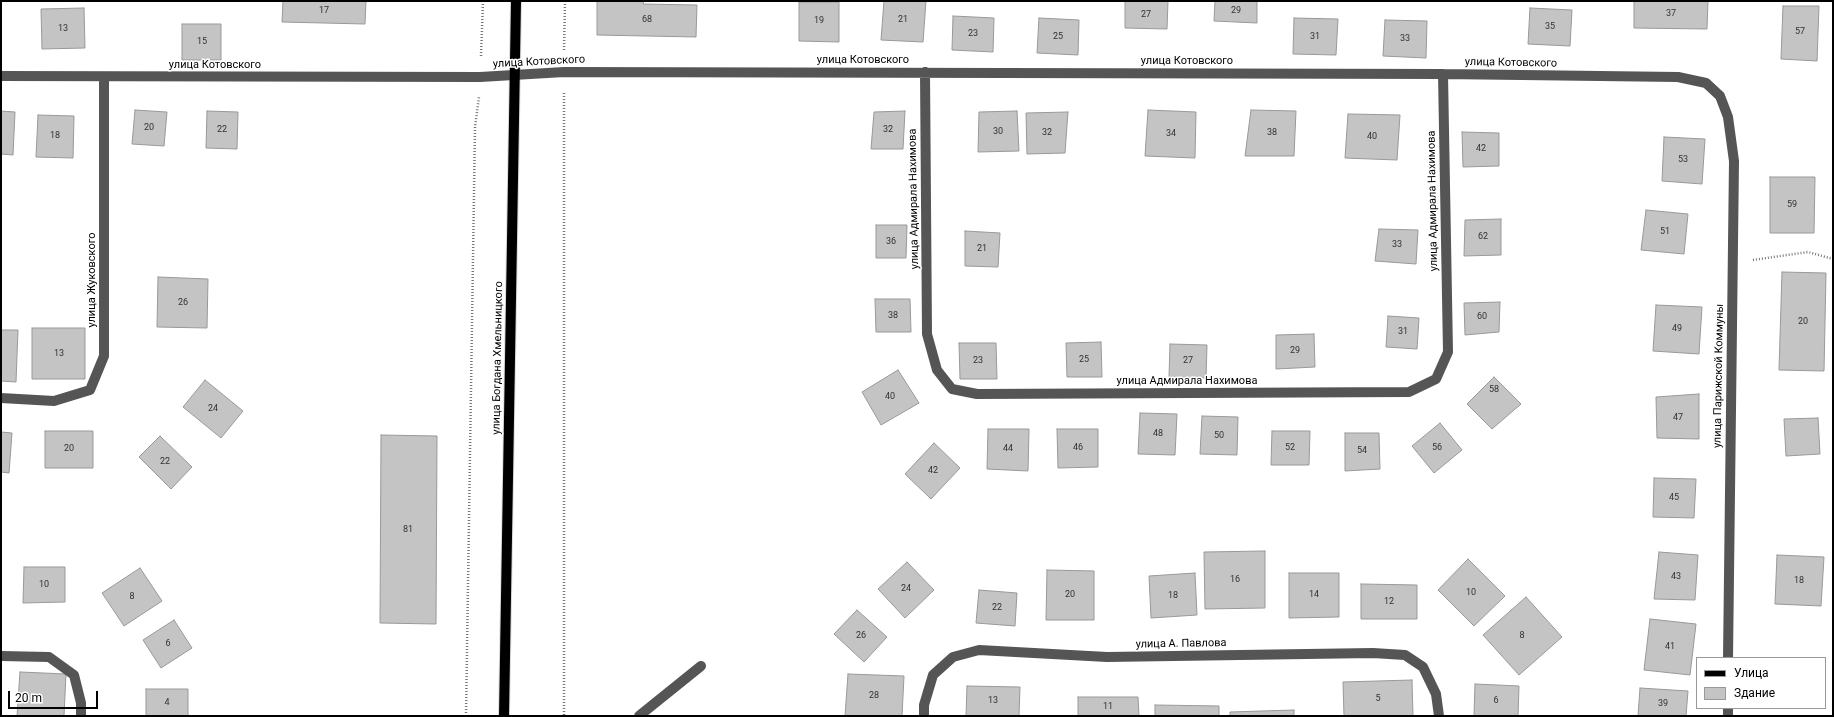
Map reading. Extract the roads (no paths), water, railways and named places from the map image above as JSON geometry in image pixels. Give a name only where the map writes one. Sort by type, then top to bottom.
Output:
[{"type":"main road","name":"улица Богдана Хмельницкого","points":[[504,716],[516,1]]},
{"type":"street","name":"улица Котовского","points":[[1,76],[480,77],[564,72],[1443,74],[1678,77],[1706,84],[1720,96]]},
{"type":"street","name":"улица Адмирала Нахимова","points":[[925,72],[927,334],[937,370],[952,389],[977,394],[1408,392],[1436,379],[1448,352],[1443,74]]},
{"type":"street","name":"улица Жуковского","points":[[1,398],[54,401],[90,390],[104,356],[104,77]]},
{"type":"street","name":"улица Парижской Коммуны","points":[[1720,96],[1728,117],[1734,161],[1728,657]]},
{"type":"street","name":"улица А. Павлова","points":[[924,716],[924,705],[934,676],[953,657],[979,650],[1107,657],[1373,653],[1405,656],[1423,666],[1436,694],[1439,716]]},
{"type":"street","points":[[1,656],[49,657],[74,675],[81,703],[82,716]]},
{"type":"street","points":[[639,716],[701,666]]}]
